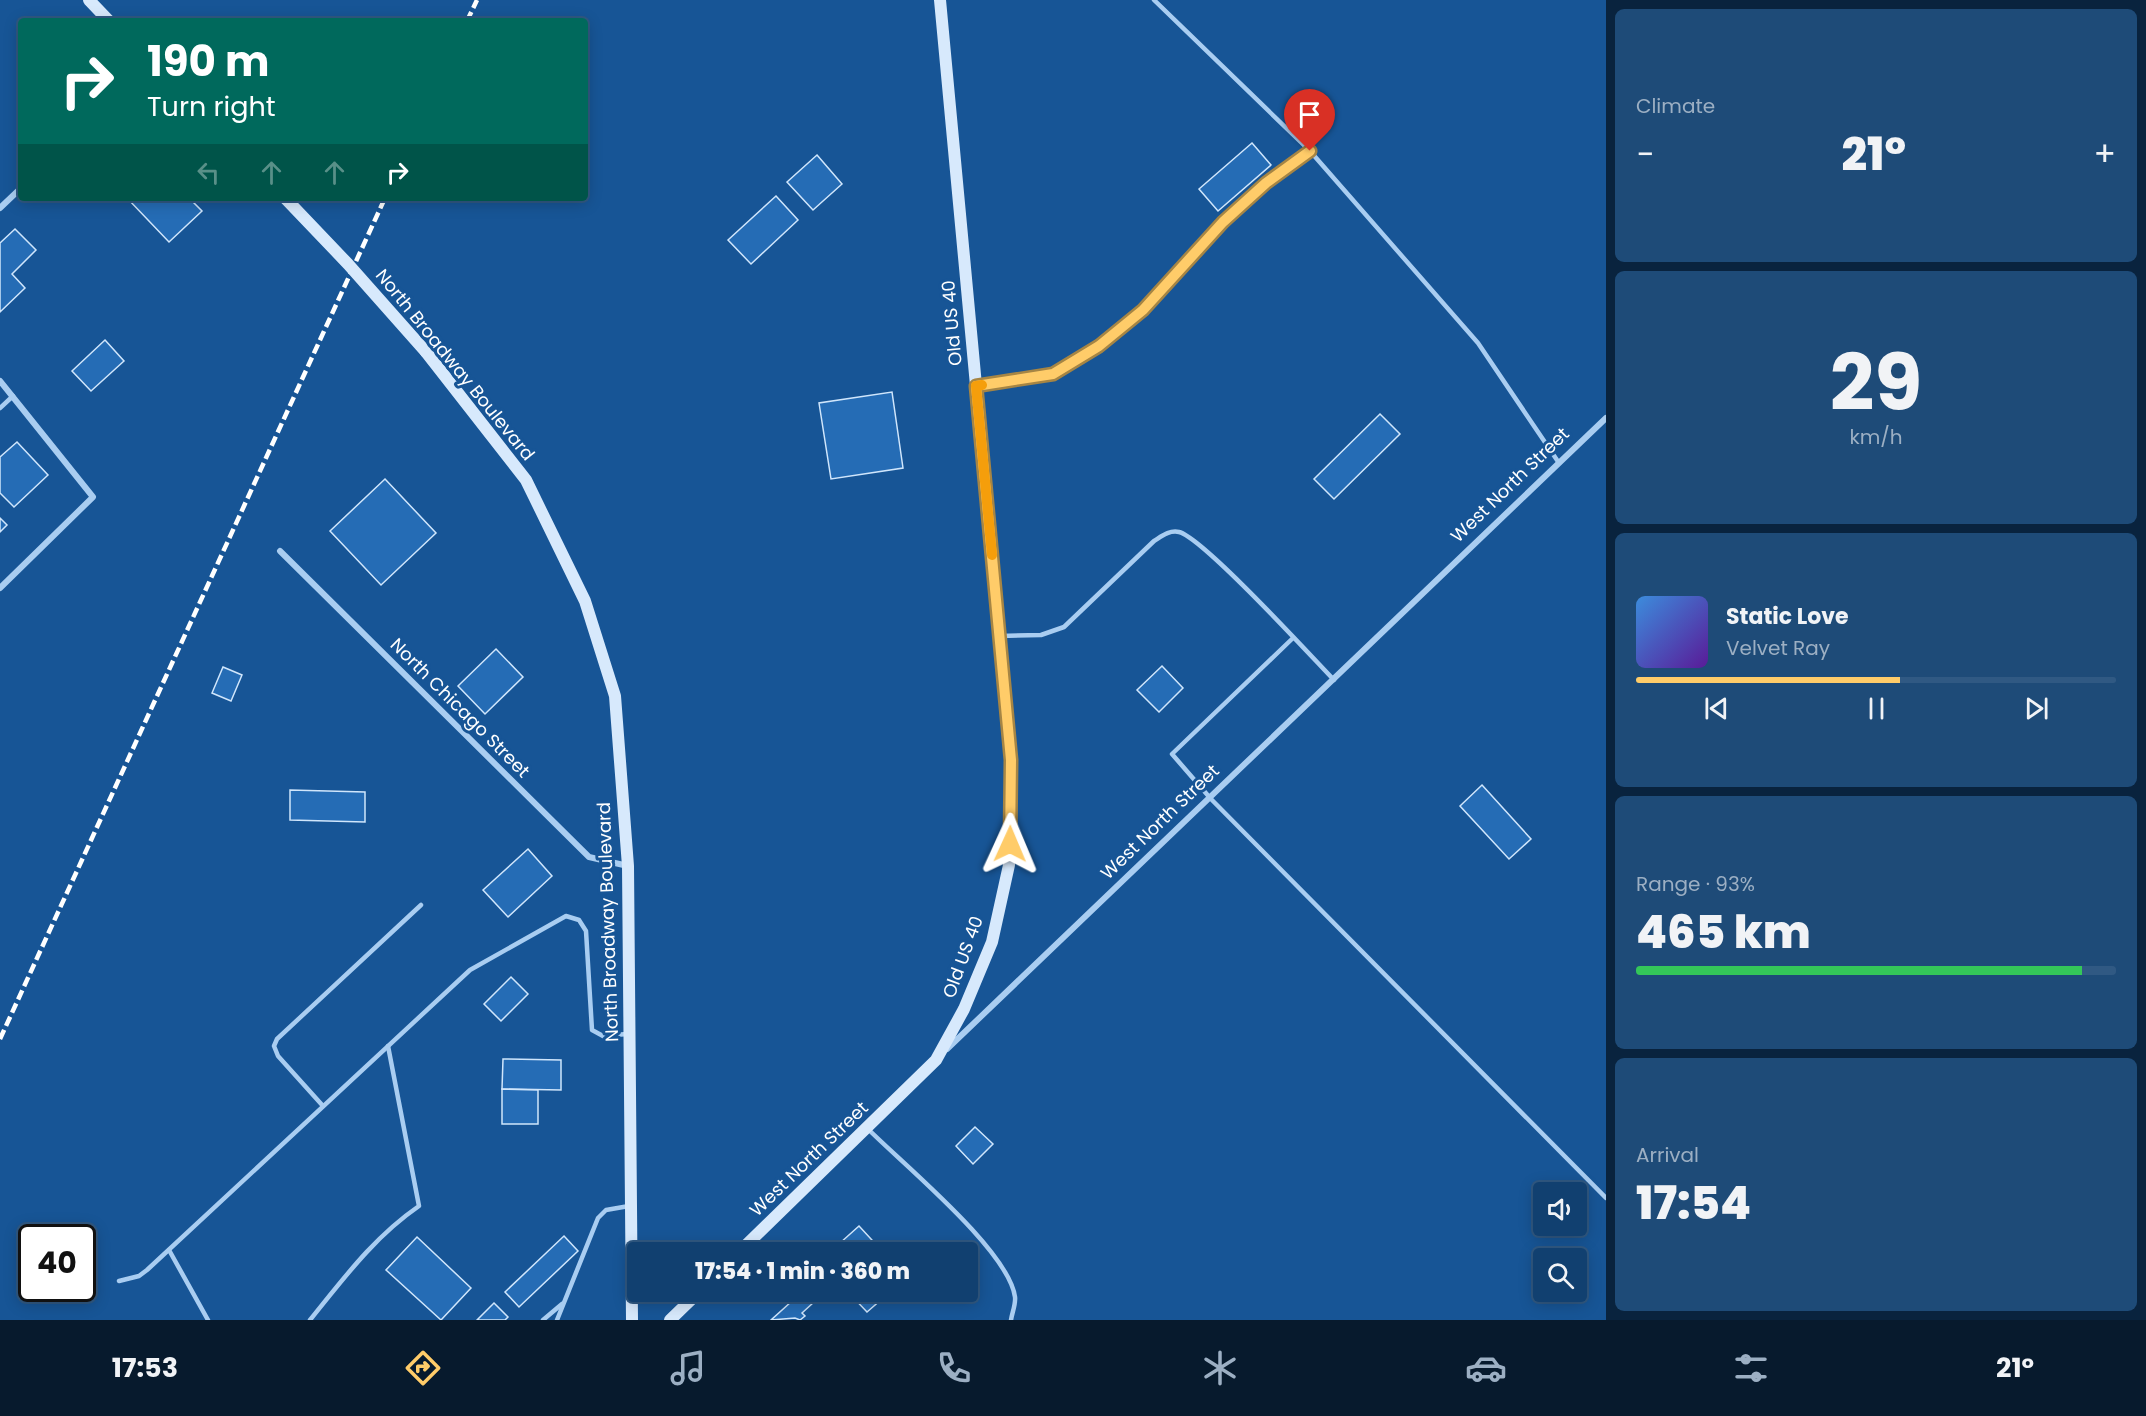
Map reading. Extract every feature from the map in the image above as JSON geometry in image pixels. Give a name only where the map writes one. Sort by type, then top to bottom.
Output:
[{"type":"street","points":[[89,0],[106,18]]},
{"type":"street","name":"Old US 40","points":[[936,1060],[964,1009],[992,942],[1009,864],[1011,760],[940,0]]},
{"type":"street","points":[[0,208],[18,191]]},
{"type":"street","name":"North Broadway Boulevard","points":[[288,201],[348,264],[426,352],[526,480],[585,601],[615,696],[628,866],[632,1320]]},
{"type":"street","points":[[0,381],[93,497],[0,588]]},
{"type":"street","name":"West North Street","points":[[749,1242],[1606,418]]},
{"type":"street","name":"North Chicago Street","points":[[280,551],[589,857],[628,866]]},
{"type":"street","points":[[670,1320],[689,1302]]},
{"type":"lane","points":[[1154,0],[1310,151],[1478,343],[1559,463]]},
{"type":"lane","points":[[976,386],[1053,374],[1099,346],[1143,310],[1223,222],[1266,183],[1310,151]]},
{"type":"lane","points":[[0,408],[13,396]]},
{"type":"lane","points":[[999,636],[1041,635],[1064,627],[1154,542],[1168,532],[1180,532],[1194,541],[1334,680]]},
{"type":"lane","points":[[1293,638],[1172,754],[1210,799],[1606,1198]]},
{"type":"lane","points":[[323,1106],[278,1056],[274,1046],[277,1039],[422,905]]},
{"type":"lane","points":[[119,1281],[139,1276],[169,1250],[470,970],[566,916],[579,920],[586,931],[592,1030],[603,1036],[630,1034]]},
{"type":"lane","points":[[310,1320],[368,1248],[392,1225],[419,1206],[388,1046]]},
{"type":"lane","points":[[867,1127],[970,1228],[999,1260],[1010,1280],[1016,1299],[1011,1320]]},
{"type":"lane","points":[[557,1320],[598,1218],[606,1210],[631,1206]]},
{"type":"lane","points":[[169,1250],[208,1320]]},
{"type":"lane","points":[[543,1320],[564,1302]]},
{"type":"building","points":[[1252,143],[1271,165],[1218,211],[1199,189]]},
{"type":"building","points":[[817,155],[842,184],[813,210],[787,182]]},
{"type":"building","points":[[776,196],[798,220],[751,264],[728,240]]},
{"type":"building","points":[[130,201],[192,201],[202,211],[169,242]]},
{"type":"building","points":[[15,229],[36,250],[12,274],[25,288],[0,312],[0,243]]},
{"type":"building","points":[[105,340],[124,361],[91,391],[72,371]]},
{"type":"building","points":[[892,392],[903,468],[831,479],[819,403]]},
{"type":"building","points":[[1380,414],[1400,434],[1334,499],[1314,479]]},
{"type":"building","points":[[17,442],[48,475],[14,507],[0,493],[0,457]]},
{"type":"building","points":[[385,479],[436,533],[381,585],[330,531]]},
{"type":"building","points":[[0,518],[7,525],[0,532]]},
{"type":"building","points":[[496,649],[523,677],[485,714],[458,686]]},
{"type":"building","points":[[1162,666],[1183,688],[1159,712],[1137,690]]},
{"type":"building","points":[[223,667],[242,675],[231,701],[212,693]]},
{"type":"building","points":[[1482,785],[1531,839],[1509,859],[1460,806]]},
{"type":"building","points":[[290,790],[365,792],[365,822],[290,820]]},
{"type":"building","points":[[528,849],[552,876],[508,917],[483,890]]},
{"type":"building","points":[[511,977],[528,994],[501,1021],[484,1004]]},
{"type":"building","points":[[503,1059],[561,1060],[561,1090],[502,1089]]},
{"type":"building","points":[[502,1089],[538,1090],[538,1124],[502,1124]]},
{"type":"building","points":[[975,1127],[993,1144],[973,1164],[956,1146]]},
{"type":"building","points":[[859,1226],[874,1242],[841,1242]]},
{"type":"building","points":[[564,1236],[578,1251],[519,1307],[505,1292]]},
{"type":"building","points":[[417,1237],[471,1288],[441,1320],[386,1270]]},
{"type":"building","points":[[791,1302],[814,1302],[802,1313],[805,1316],[800,1320],[795,1318],[771,1320]]},
{"type":"building","points":[[858,1302],[878,1302],[867,1312]]},
{"type":"building","points":[[494,1303],[508,1317],[505,1320],[477,1320]]},
{"type":"railway","points":[[468,18],[477,0]]},
{"type":"railway","points":[[0,1039],[384,201]]},
{"type":"slow traffic","points":[[982,385],[976,386],[992,555]]},
{"type":"route","points":[[1010,844],[1011,760],[976,386],[1053,374],[1099,346],[1143,310],[1223,222],[1266,183],[1310,151]]}]
